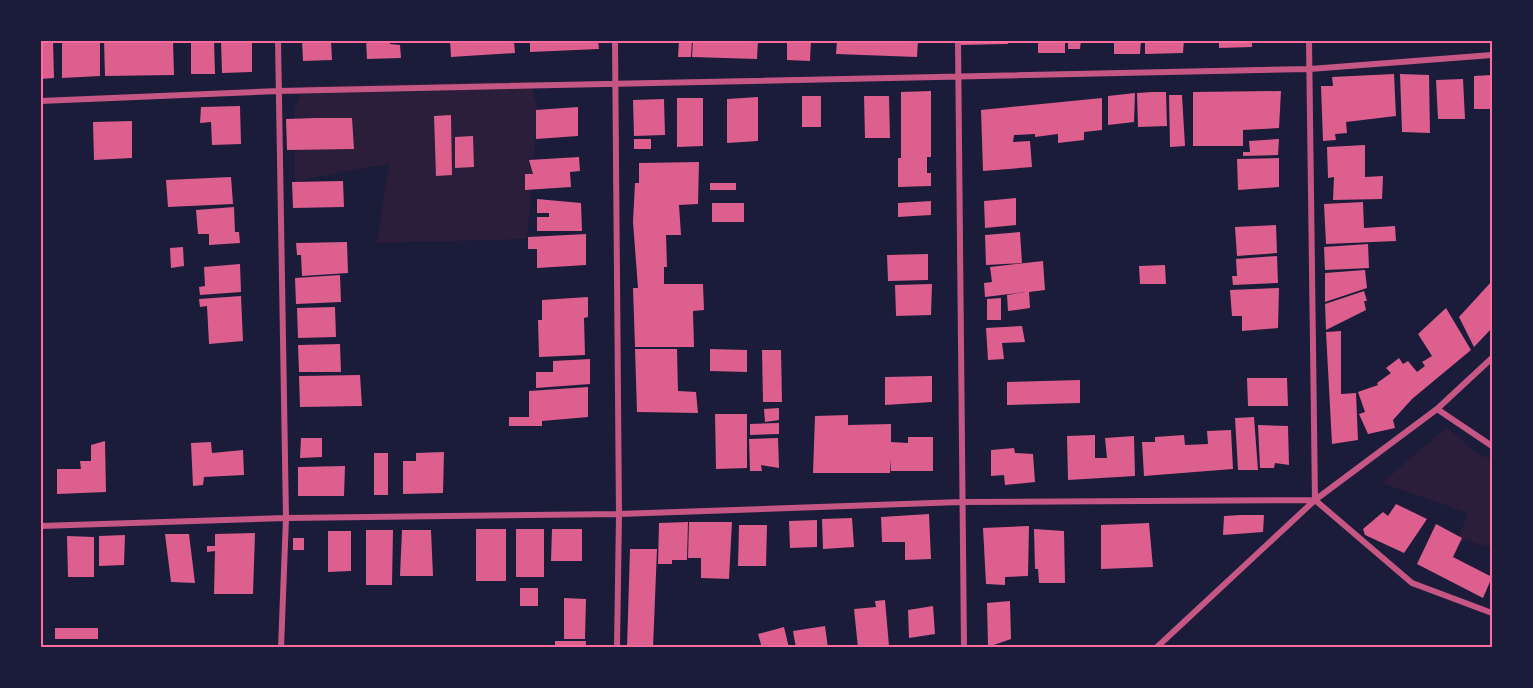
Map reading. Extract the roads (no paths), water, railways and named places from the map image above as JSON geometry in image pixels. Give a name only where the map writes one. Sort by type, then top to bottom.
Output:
[{"type":"street","points":[[278,40],[286,518],[281,648]]},
{"type":"street","points":[[615,40],[619,514],[617,648]]},
{"type":"street","points":[[958,40],[963,648]]},
{"type":"street","points":[[1309,40],[1315,500]]},
{"type":"street","points":[[40,101],[278,91],[1310,69],[1492,55]]},
{"type":"street","points":[[1156,648],[1315,500],[1437,409],[1492,358]]},
{"type":"street","points":[[1437,409],[1491,447]]},
{"type":"street","points":[[40,526],[286,518],[619,514],[961,502],[1315,500],[1412,583],[1492,613]]}]
